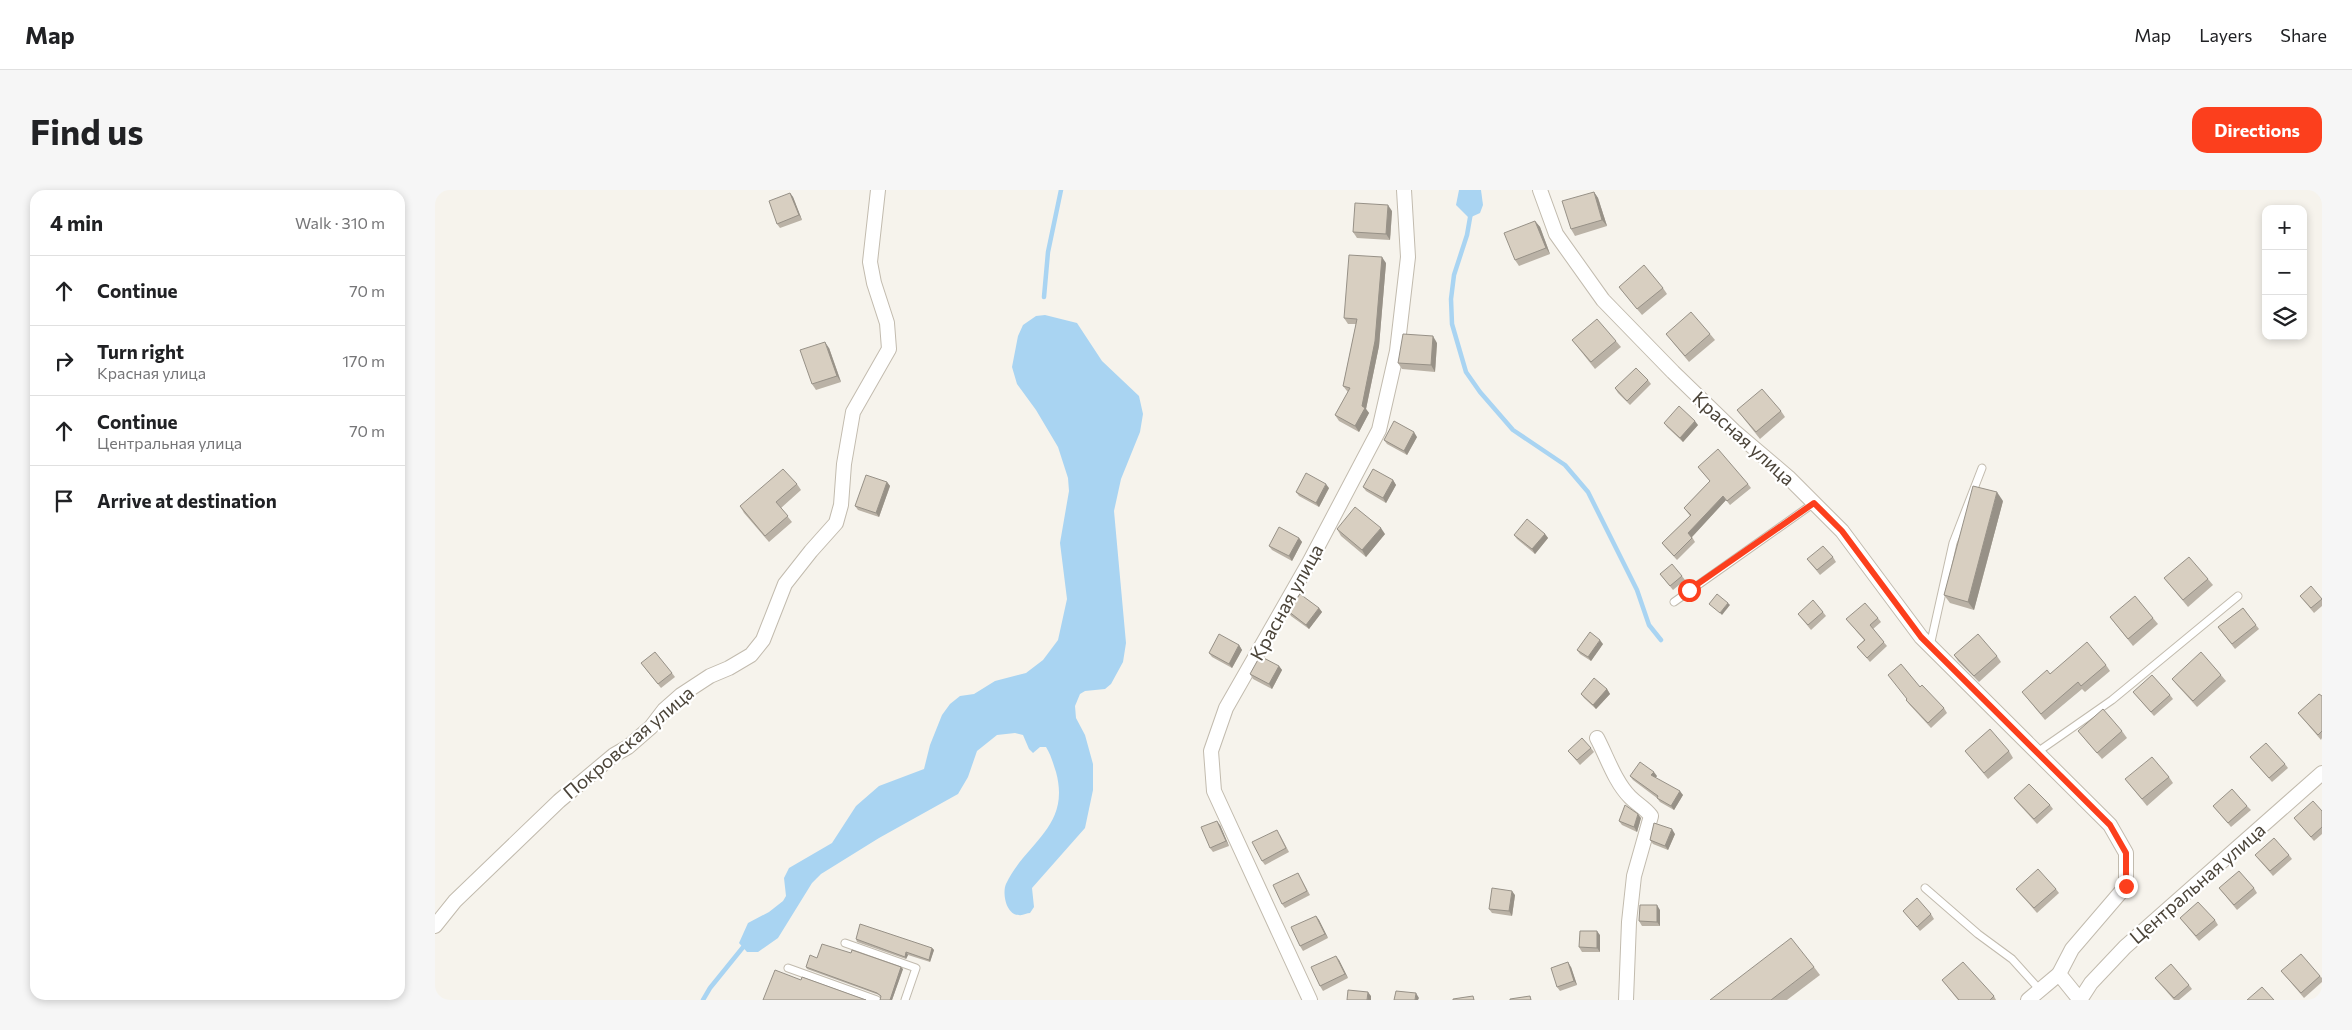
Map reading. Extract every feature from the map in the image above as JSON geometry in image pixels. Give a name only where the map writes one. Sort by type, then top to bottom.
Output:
[{"type":"street","name":"Покровская улица","points":[[435,926],[455,901],[559,801],[614,756],[628,748],[681,695],[710,676],[729,668],[751,654],[763,640],[785,584],[836,523],[841,505],[844,464],[853,412],[889,349],[887,323],[874,283],[870,262],[878,190]]},
{"type":"street","name":"Красная улица","points":[[1310,1000],[1214,791],[1211,751],[1226,708],[1310,561],[1379,430],[1397,351],[1408,257],[1404,190]]},
{"type":"street","name":"Красная улица","points":[[1540,190],[1556,234],[1603,300],[1720,418],[1788,478],[1842,531],[1921,637],[2047,764]]},
{"type":"street","points":[[1597,738],[1615,775],[1631,798],[1644,806],[1651,816],[1634,876],[1629,922],[1626,1000]]},
{"type":"street","name":"Центральная улица","points":[[2028,1000],[2059,974],[2072,949],[2126,886],[2126,853],[2110,825],[2047,764]]},
{"type":"street","name":"Центральная улица","points":[[2059,974],[2080,1000],[2091,983],[2125,947],[2322,773]]},
{"type":"lane","points":[[1930,646],[1953,543],[1982,468]]},
{"type":"lane","points":[[1674,602],[1814,503]]},
{"type":"lane","points":[[2035,753],[2112,700],[2238,596]]},
{"type":"lane","points":[[1925,888],[1978,934],[2012,960],[2040,990]]},
{"type":"lane","points":[[845,943],[915,968],[905,1000]]},
{"type":"lane","points":[[788,968],[877,1000]]},
{"type":"water","points":[[1459,190],[1481,190],[1483,205],[1480,213],[1469,218],[1456,205]]},
{"type":"water","points":[[1045,315],[1077,323],[1102,361],[1139,396],[1143,414],[1140,432],[1121,479],[1114,511],[1126,643],[1123,662],[1111,684],[1105,689],[1085,691],[1080,694],[1075,706],[1076,718],[1085,735],[1093,764],[1093,790],[1085,828],[1032,888],[1034,907],[1030,913],[1020,915],[1011,911],[1005,898],[1006,884],[1015,869],[1052,821],[1057,807],[1059,791],[1056,772],[1046,747],[1040,747],[1033,753],[1029,749],[1023,735],[1015,733],[997,735],[977,751],[968,777],[958,794],[879,838],[821,874],[812,883],[778,938],[758,952],[747,952],[739,943],[748,923],[769,912],[783,901],[786,896],[784,878],[789,868],[832,843],[856,806],[879,786],[924,769],[930,745],[942,715],[950,704],[960,696],[974,694],[995,681],[1026,673],[1043,660],[1058,640],[1067,599],[1060,543],[1069,491],[1068,478],[1058,447],[1036,410],[1017,384],[1012,367],[1018,336],[1023,325],[1036,316]]},
{"type":"building","points":[[1594,192],[1602,220],[1571,229],[1562,201]]},
{"type":"building","points":[[790,193],[799,215],[777,224],[769,201]]},
{"type":"building","points":[[1355,203],[1388,205],[1386,234],[1353,232]]},
{"type":"building","points":[[1535,221],[1546,248],[1515,260],[1504,233]]},
{"type":"building","points":[[1349,255],[1382,257],[1375,341],[1362,406],[1365,408],[1355,426],[1335,415],[1350,388],[1343,386],[1357,319],[1344,318]]},
{"type":"building","points":[[1644,265],[1663,288],[1637,309],[1619,287]]},
{"type":"building","points":[[1691,312],[1710,334],[1685,356],[1666,334]]},
{"type":"building","points":[[1597,319],[1616,341],[1591,362],[1572,340]]},
{"type":"building","points":[[1403,334],[1433,336],[1431,365],[1398,363]]},
{"type":"building","points":[[825,342],[837,376],[812,384],[800,350]]},
{"type":"building","points":[[1636,368],[1648,380],[1627,401],[1615,388]]},
{"type":"building","points":[[1762,389],[1781,411],[1756,432],[1737,410]]},
{"type":"building","points":[[1679,406],[1695,421],[1680,438],[1664,423]]},
{"type":"building","points":[[1394,421],[1414,432],[1404,451],[1384,440]]},
{"type":"building","points":[[1718,449],[1748,484],[1727,501],[1723,496],[1688,533],[1692,538],[1674,556],[1662,543],[1691,515],[1684,508],[1710,481],[1698,467]]},
{"type":"building","points":[[783,469],[797,484],[776,502],[788,516],[765,536],[740,506]]},
{"type":"building","points":[[1373,469],[1393,480],[1383,498],[1363,487]]},
{"type":"building","points":[[1306,473],[1326,484],[1316,503],[1296,492]]},
{"type":"building","points":[[866,475],[887,482],[876,513],[855,506]]},
{"type":"building","points":[[1973,486],[1997,492],[1968,602],[1944,595]]},
{"type":"building","points":[[1355,507],[1381,528],[1362,550],[1337,529]]},
{"type":"building","points":[[1527,519],[1545,534],[1532,549],[1514,535]]},
{"type":"building","points":[[1279,527],[1299,538],[1289,556],[1269,546]]},
{"type":"building","points":[[1823,546],[1833,557],[1817,570],[1807,559]]},
{"type":"building","points":[[2189,557],[2208,579],[2183,600],[2164,578]]},
{"type":"building","points":[[1672,564],[1682,576],[1670,586],[1660,574]]},
{"type":"building","points":[[2311,586],[2322,599],[2311,608],[2300,596]]},
{"type":"building","points":[[1300,594],[1319,608],[1306,625],[1288,611]]},
{"type":"building","points":[[1717,594],[1728,603],[1720,613],[1709,604]]},
{"type":"building","points":[[2135,596],[2153,618],[2128,639],[2110,617]]},
{"type":"building","points":[[1813,600],[1823,612],[1808,625],[1798,614]]},
{"type":"building","points":[[1865,603],[1878,618],[1870,625],[1884,642],[1867,658],[1857,647],[1865,640],[1846,619]]},
{"type":"building","points":[[2243,608],[2256,625],[2232,644],[2218,627]]},
{"type":"building","points":[[1590,632],[1600,640],[1588,657],[1577,650]]},
{"type":"building","points":[[1219,634],[1239,645],[1229,664],[1209,653]]},
{"type":"building","points":[[1978,634],[1997,656],[1974,676],[1954,655]]},
{"type":"building","points":[[2087,642],[2106,665],[2081,686],[2078,682],[2041,714],[2022,692],[2047,670],[2050,674]]},
{"type":"building","points":[[655,652],[672,673],[658,684],[641,663]]},
{"type":"building","points":[[2201,652],[2221,675],[2193,701],[2172,679]]},
{"type":"building","points":[[1260,656],[1279,666],[1269,684],[1250,674]]},
{"type":"building","points":[[1901,664],[1920,687],[1922,685],[1944,708],[1928,723],[1906,700],[1888,675]]},
{"type":"building","points":[[2152,675],[2170,695],[2151,712],[2133,692]]},
{"type":"building","points":[[1594,678],[1607,689],[1593,705],[1581,694]]},
{"type":"building","points":[[2319,694],[2322,696],[2322,731],[2318,735],[2298,713]]},
{"type":"building","points":[[2103,709],[2122,731],[2097,753],[2078,731]]},
{"type":"building","points":[[1990,729],[2009,751],[1984,773],[1965,751]]},
{"type":"building","points":[[1582,738],[1591,748],[1577,760],[1568,751]]},
{"type":"building","points":[[2266,743],[2285,764],[2269,778],[2250,757]]},
{"type":"building","points":[[2152,757],[2169,777],[2142,799],[2125,779]]},
{"type":"building","points":[[1640,762],[1654,772],[1651,775],[1680,791],[1671,806],[1657,798],[1658,796],[1630,776]]},
{"type":"building","points":[[2029,784],[2050,805],[2034,819],[2014,798]]},
{"type":"building","points":[[2232,789],[2247,806],[2228,823],[2213,806]]},
{"type":"building","points":[[2313,801],[2322,811],[2322,827],[2311,837],[2294,818]]},
{"type":"building","points":[[1625,805],[1638,814],[1634,827],[1619,821]]},
{"type":"building","points":[[1217,821],[1226,841],[1210,848],[1201,827]]},
{"type":"building","points":[[1654,823],[1672,829],[1665,846],[1650,840]]},
{"type":"building","points":[[1277,830],[1286,848],[1262,861],[1252,842]]},
{"type":"building","points":[[2274,838],[2289,855],[2270,871],[2255,855]]},
{"type":"building","points":[[2038,869],[2056,889],[2034,908],[2016,889]]},
{"type":"building","points":[[2239,871],[2254,888],[2234,905],[2219,888]]},
{"type":"building","points":[[1298,873],[1307,891],[1282,904],[1273,885]]},
{"type":"building","points":[[1492,888],[1512,891],[1509,911],[1489,909]]},
{"type":"building","points":[[1917,898],[1931,914],[1917,927],[1903,911]]},
{"type":"building","points":[[2198,902],[2215,920],[2196,936],[2180,918]]},
{"type":"building","points":[[1640,905],[1657,905],[1657,922],[1639,921]]},
{"type":"building","points":[[1316,916],[1325,934],[1300,946],[1291,927]]},
{"type":"building","points":[[860,924],[932,948],[929,960],[906,952],[905,957],[856,939]]},
{"type":"building","points":[[1580,931],[1597,931],[1597,948],[1579,947]]},
{"type":"building","points":[[1791,938],[1814,967],[1771,1000],[1710,1000]]},
{"type":"building","points":[[822,944],[851,953],[852,950],[901,967],[890,1000],[880,1000],[881,996],[877,993],[806,967],[810,955],[817,958]]},
{"type":"building","points":[[2301,954],[2320,976],[2301,993],[2281,971]]},
{"type":"building","points":[[1336,956],[1345,974],[1320,986],[1311,967]]},
{"type":"building","points":[[1568,962],[1574,981],[1557,987],[1551,968]]},
{"type":"building","points":[[1963,962],[1994,996],[1990,1000],[1959,1000],[1942,980]]},
{"type":"building","points":[[2171,964],[2189,985],[2174,998],[2155,978]]},
{"type":"building","points":[[775,970],[801,980],[802,977],[866,1000],[763,1000]]},
{"type":"building","points":[[2262,987],[2274,1000],[2247,1000]]},
{"type":"building","points":[[1348,990],[1368,992],[1367,1000],[1347,1000]]},
{"type":"building","points":[[1396,991],[1416,993],[1415,1000],[1394,1000]]},
{"type":"building","points":[[1473,996],[1474,1000],[1453,1000],[1453,999]]},
{"type":"building","points":[[1530,996],[1531,1000],[1510,1000],[1510,999]]},
{"type":"waterway","points":[[1044,297],[1048,252],[1061,190]]},
{"type":"waterway","points":[[1471,212],[1467,235],[1454,275],[1451,299],[1452,324],[1466,372],[1480,392],[1513,430],[1565,465],[1588,492],[1637,590],[1649,625],[1661,640]]},
{"type":"waterway","points":[[703,1000],[710,988],[744,946]]},
{"type":"route","points":[[1689,590],[1814,503],[1842,531],[1921,637],[2035,753],[2110,825],[2126,853],[2126,886]]}]
